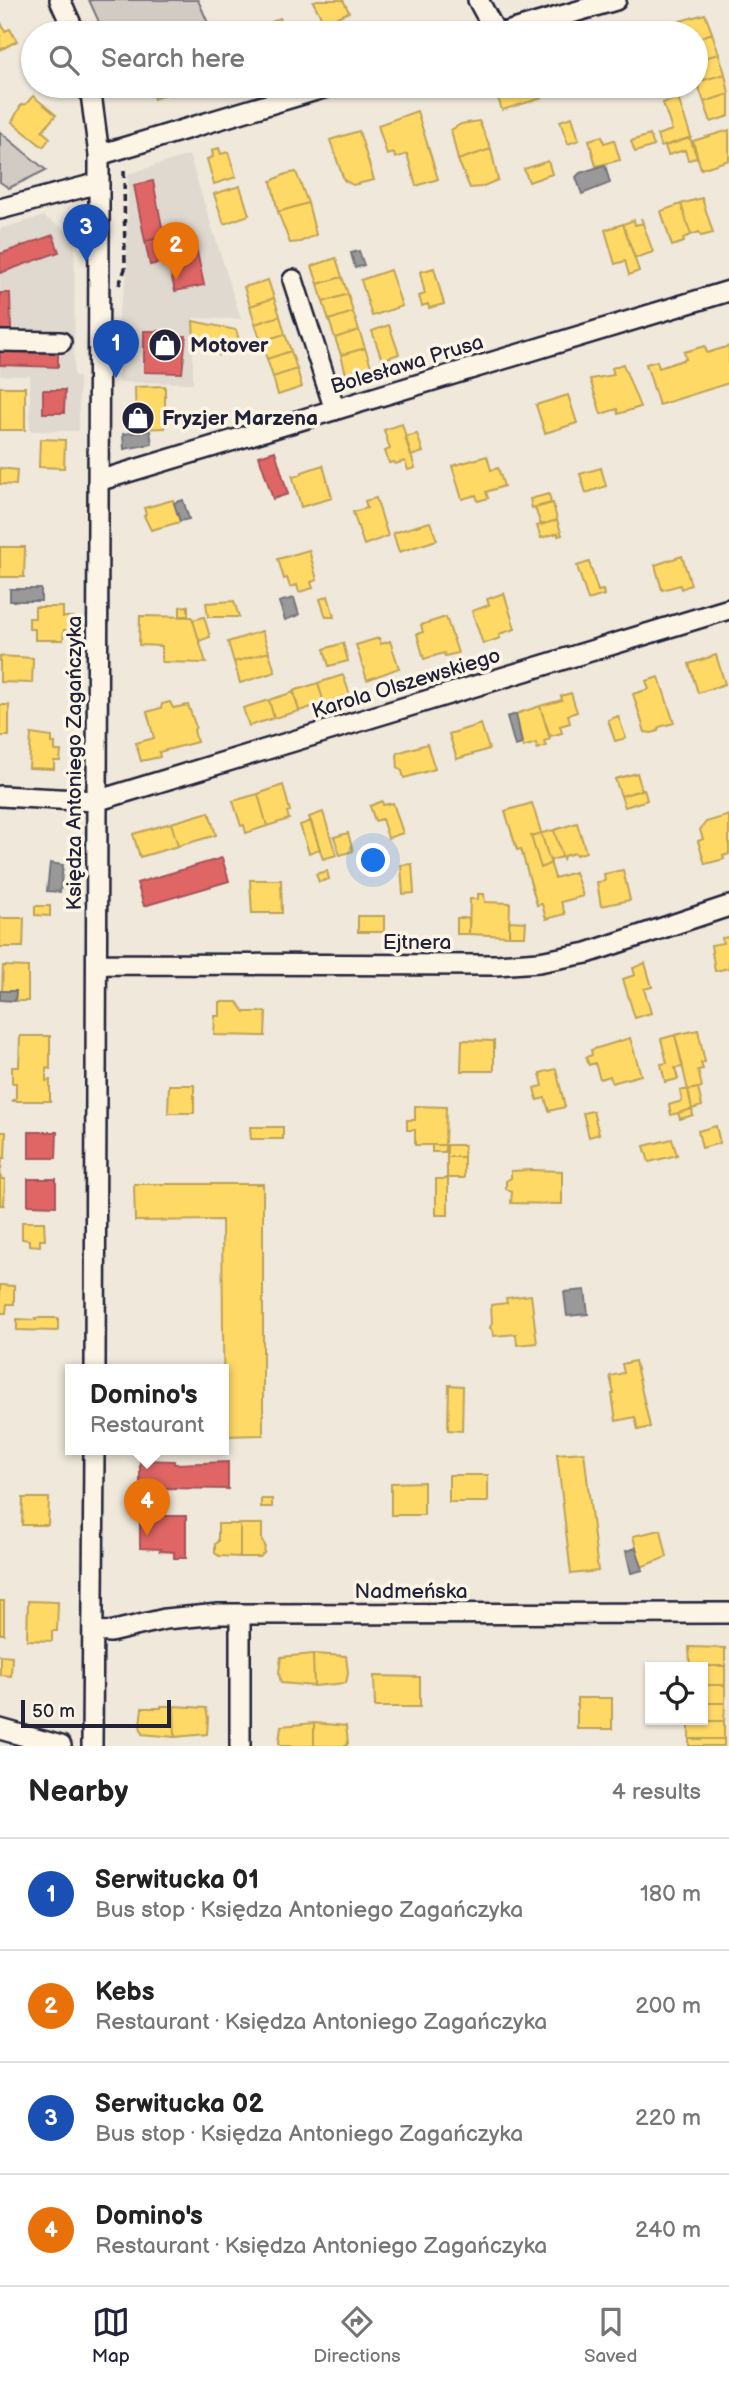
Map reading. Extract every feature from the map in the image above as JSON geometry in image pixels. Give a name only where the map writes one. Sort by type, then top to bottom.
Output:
[{"type":"street","points":[[60,0],[70,21]]},
{"type":"street","points":[[478,0],[489,21]]},
{"type":"street","points":[[544,21],[616,0]]},
{"type":"street","name":"Księdza Antoniego Zagańczyka","points":[[92,98],[99,155],[95,1364]]},
{"type":"street","points":[[99,155],[290,98]]},
{"type":"street","points":[[0,209],[99,183]]},
{"type":"street","points":[[293,280],[335,410]]},
{"type":"street","name":"Bolesława Prusa","points":[[98,481],[729,291]]},
{"type":"street","points":[[0,341],[61,342]]},
{"type":"street","name":"Karola Olszewskiego","points":[[0,796],[96,801],[729,609]]},
{"type":"street","name":"Ejtnera","points":[[97,964],[496,965],[539,962],[587,953],[729,906]]},
{"type":"street","points":[[92,1746],[94,1455]]},
{"type":"street","name":"Nadmeńska","points":[[94,1631],[110,1632],[193,1616],[240,1614],[729,1613]]},
{"type":"street","points":[[240,1614],[240,1746]]},
{"type":"street","points":[[0,1729],[61,1746]]},
{"type":"shaded area","points":[[89,0],[198,0],[207,21],[99,21]]},
{"type":"shaded area","points":[[0,132],[46,170],[9,188],[0,182]]},
{"type":"shaded area","points":[[189,155],[241,319],[193,318],[193,383],[118,382],[118,315],[127,276],[128,174]]},
{"type":"shaded area","points":[[43,216],[75,236],[74,376],[79,377],[79,431],[30,431],[30,376],[0,376],[0,229]]},
{"type":"building: Homes","points":[[343,0],[349,12],[337,17],[339,21],[323,21],[313,2]]},
{"type":"building: Homes","points":[[705,14],[708,21],[680,21]]},
{"type":"building: Homes","points":[[0,21],[5,31],[10,29],[17,41],[0,50]]},
{"type":"building: Homes","points":[[712,33],[719,54],[708,57],[708,34]]},
{"type":"building: Homes","points":[[719,54],[725,74],[708,79],[708,57]]},
{"type":"building: Homes","points":[[725,74],[729,94],[704,102],[703,98],[708,98],[708,79]]},
{"type":"building: Homes","points":[[729,94],[729,116],[711,122],[704,102]]},
{"type":"building: Homes","points":[[31,98],[35,98],[56,115],[42,131],[50,138],[43,147],[12,122],[21,105]]},
{"type":"building: Homes","points":[[498,98],[542,98],[502,110]]},
{"type":"building: Homes","points":[[678,98],[691,137],[661,147],[657,135],[672,130],[663,103]]},
{"type":"building: Homes","points":[[417,111],[438,179],[416,186],[407,154],[395,158],[394,153],[387,155],[378,125]]},
{"type":"building: Homes","points":[[572,117],[579,140],[568,144],[560,121]]},
{"type":"building: Homes","points":[[479,121],[491,149],[458,160],[451,130],[461,124]]},
{"type":"building: Homes","points":[[729,130],[729,160],[701,169],[693,141]]},
{"type":"building: Homes","points":[[359,131],[374,180],[353,185],[344,180],[330,140]]},
{"type":"building: Homes","points":[[650,135],[654,146],[635,152],[631,141]]},
{"type":"building: Homes","points":[[602,136],[604,143],[614,140],[620,160],[596,166],[589,140]]},
{"type":"building: Homes","points":[[690,138],[697,158],[688,160],[685,150],[668,155],[665,146]]},
{"type":"building: Homes","points":[[219,148],[221,154],[228,152],[236,177],[214,184],[207,159],[213,157],[212,150]]},
{"type":"building: Homes","points":[[491,149],[498,180],[470,188],[458,160]]},
{"type":"building: Homes","points":[[548,161],[552,174],[529,182],[524,169]]},
{"type":"building: Homes","points":[[296,172],[308,203],[278,212],[271,181]]},
{"type":"building: Homes","points":[[240,186],[249,215],[224,224],[214,194]]},
{"type":"building: Homes","points":[[702,198],[713,233],[701,236],[699,232],[691,235],[681,204]]},
{"type":"building: Homes","points":[[308,203],[316,235],[290,243],[278,212]]},
{"type":"building: Homes","points":[[681,204],[691,235],[683,238],[684,242],[672,246],[661,211]]},
{"type":"building: Homes","points":[[634,220],[635,225],[643,223],[653,252],[635,258],[623,224]]},
{"type":"building: Homes","points":[[623,224],[639,271],[629,275],[625,261],[615,264],[605,230]]},
{"type":"building: Homes","points":[[336,258],[342,277],[318,284],[312,266]]},
{"type":"building: Homes","points":[[434,268],[444,304],[429,308],[428,304],[422,306],[419,296],[425,294],[420,272]]},
{"type":"building: Homes","points":[[390,270],[402,306],[372,316],[361,280]]},
{"type":"building: Homes","points":[[342,277],[348,294],[323,302],[318,284]]},
{"type":"building: Homes","points":[[268,280],[274,298],[250,306],[244,287]]},
{"type":"building: Homes","points":[[348,294],[353,312],[329,320],[323,302]]},
{"type":"building: Homes","points":[[274,298],[280,316],[255,324],[250,306]]},
{"type":"building: Homes","points":[[353,312],[359,330],[335,338],[329,320]]},
{"type":"building: Homes","points":[[280,316],[285,334],[261,341],[255,324]]},
{"type":"building: Homes","points":[[193,321],[236,330],[242,349],[219,355],[216,345],[194,342]]},
{"type":"building: Homes","points":[[389,325],[399,354],[382,360],[372,331]]},
{"type":"building: Homes","points":[[359,330],[365,348],[341,355],[335,338]]},
{"type":"building: Homes","points":[[285,334],[291,351],[267,359],[261,341]]},
{"type":"building: Homes","points":[[705,346],[707,353],[729,346],[729,383],[659,405],[646,364],[657,361],[659,368],[686,359],[684,352]]},
{"type":"building: Homes","points":[[365,348],[371,366],[346,374],[341,355]]},
{"type":"building: Homes","points":[[291,351],[297,369],[273,377],[267,359]]},
{"type":"building: Homes","points":[[623,364],[640,407],[618,414],[617,409],[601,414],[590,379],[614,375],[612,368]]},
{"type":"building: Homes","points":[[297,369],[302,387],[278,395],[273,377]]},
{"type":"building: Homes","points":[[165,386],[165,428],[136,429],[135,387]]},
{"type":"building: Homes","points":[[0,387],[25,387],[25,430],[0,430]]},
{"type":"building: Homes","points":[[568,395],[577,423],[545,433],[536,405]]},
{"type":"building: Homes","points":[[402,424],[415,468],[408,470],[405,461],[389,463],[385,451],[390,449],[384,430]]},
{"type":"building: Homes","points":[[417,434],[423,452],[411,456],[405,437]]},
{"type":"building: Homes","points":[[40,439],[65,440],[64,468],[39,467]]},
{"type":"building: Homes","points":[[487,456],[491,470],[498,468],[504,486],[486,492],[488,498],[478,501],[476,495],[462,499],[452,466]]},
{"type":"building: Homes","points":[[323,465],[332,498],[301,507],[292,474],[293,477]]},
{"type":"building: Homes","points":[[0,468],[17,470],[16,485],[0,484]]},
{"type":"building: Homes","points":[[601,468],[606,486],[586,493],[580,474]]},
{"type":"building: Homes","points":[[549,494],[551,503],[532,508],[530,499]]},
{"type":"building: Homes","points":[[376,498],[388,536],[364,545],[353,512],[367,508],[365,501]]},
{"type":"building: Homes","points":[[173,500],[180,522],[151,530],[144,516],[144,508]]},
{"type":"building: Homes","points":[[553,503],[557,520],[541,525],[535,508]]},
{"type":"building: Homes","points":[[557,520],[562,535],[558,536],[558,533],[541,538],[537,526]]},
{"type":"building: Homes","points":[[430,522],[437,540],[399,552],[393,533]]},
{"type":"building: Homes","points":[[0,547],[25,547],[24,577],[0,577]]},
{"type":"building: Homes","points":[[309,550],[317,580],[311,582],[313,588],[299,592],[297,585],[290,587],[287,578],[284,579],[278,559]]},
{"type":"building: Homes","points":[[682,556],[691,585],[681,589],[680,585],[662,590],[655,565]]},
{"type":"building: Homes","points":[[589,562],[598,591],[603,590],[604,595],[588,600],[577,566]]},
{"type":"building: Homes","points":[[504,593],[515,629],[499,634],[500,638],[483,644],[472,611],[489,605],[487,599]]},
{"type":"building: Homes","points":[[328,596],[334,617],[326,617],[320,599]]},
{"type":"building: Homes","points":[[234,601],[239,617],[208,617],[206,603]]},
{"type":"building: Homes","points":[[188,606],[188,616],[180,616],[180,607]]},
{"type":"building: Homes","points":[[35,607],[63,607],[63,617],[74,617],[74,630],[64,630],[63,640],[35,640],[35,629],[29,629],[29,618],[35,618]]},
{"type":"building: Homes","points":[[140,616],[192,617],[206,663],[162,662],[162,646],[139,645]]},
{"type":"building: Homes","points":[[204,617],[210,637],[199,641],[193,620]]},
{"type":"building: Homes","points":[[446,617],[458,653],[445,656],[444,653],[424,659],[417,634],[423,632],[421,625]]},
{"type":"building: Homes","points":[[262,631],[269,652],[234,662],[228,642]]},
{"type":"building: Homes","points":[[379,638],[381,644],[390,641],[399,668],[367,680],[356,645]]},
{"type":"building: Homes","points":[[343,643],[348,661],[329,666],[324,649]]},
{"type":"building: Homes","points":[[269,652],[275,672],[240,683],[234,662]]},
{"type":"building: Homes","points":[[716,655],[725,684],[698,693],[689,664]]},
{"type":"building: Homes","points":[[0,656],[33,658],[32,683],[0,682]]},
{"type":"building: Homes","points":[[343,675],[350,695],[324,703],[318,683]]},
{"type":"building: Homes","points":[[659,677],[674,723],[659,727],[658,731],[652,733],[645,732],[633,694],[649,689],[646,681]]},
{"type":"building: Homes","points":[[318,683],[324,703],[299,711],[293,691]]},
{"type":"building: Homes","points":[[294,692],[299,711],[274,718],[269,700]]},
{"type":"building: Homes","points":[[571,693],[577,712],[568,715],[570,723],[560,726],[562,733],[550,736],[540,706],[562,700],[561,696]]},
{"type":"building: Homes","points":[[269,700],[274,718],[249,726],[243,708]]},
{"type":"building: Homes","points":[[170,702],[173,708],[188,705],[196,727],[194,730],[197,742],[159,752],[160,757],[141,761],[136,743],[154,738],[147,712]]},
{"type":"building: Homes","points":[[0,705],[9,705],[9,736],[0,736]]},
{"type":"building: Homes","points":[[540,706],[550,739],[544,741],[546,746],[537,749],[536,743],[523,747],[516,714]]},
{"type":"building: Homes","points":[[618,716],[626,738],[615,741],[608,720]]},
{"type":"building: Homes","points":[[481,724],[489,749],[457,759],[449,734]]},
{"type":"building: Homes","points":[[31,734],[52,737],[55,751],[61,751],[60,761],[54,761],[54,769],[29,768]]},
{"type":"building: Homes","points":[[427,744],[435,769],[404,778],[398,768],[397,753]]},
{"type":"building: Homes","points":[[637,773],[642,790],[621,796],[615,779]]},
{"type":"building: Homes","points":[[283,785],[290,811],[287,812],[289,819],[267,826],[258,794]]},
{"type":"building: Homes","points":[[644,789],[647,800],[625,807],[621,796]]},
{"type":"building: Homes","points":[[258,794],[267,826],[246,833],[233,801]]},
{"type":"building: Homes","points":[[382,801],[383,805],[393,803],[403,833],[388,838],[382,819],[375,821],[370,806]]},
{"type":"building: Homes","points":[[532,803],[555,878],[575,872],[583,896],[561,902],[565,914],[546,919],[542,904],[537,905],[521,849],[517,850],[505,811]]},
{"type":"building: Homes","points":[[209,812],[216,835],[178,846],[171,823]]},
{"type":"building: Homes","points":[[323,812],[336,855],[323,859],[309,817]]},
{"type":"building: Homes","points":[[729,815],[729,854],[723,856],[724,859],[705,864],[698,841],[703,839],[700,830],[706,822]]},
{"type":"building: Homes","points":[[311,821],[320,849],[309,853],[300,825]]},
{"type":"building: Homes","points":[[171,823],[178,846],[140,857],[133,834]]},
{"type":"building: Homes","points":[[577,823],[586,852],[564,856],[563,859],[554,830]]},
{"type":"building: Homes","points":[[554,830],[563,859],[551,860],[551,863],[541,868],[531,836]]},
{"type":"building: Homes","points":[[348,833],[353,851],[340,855],[334,837]]},
{"type":"building: Homes","points":[[412,864],[414,893],[403,894],[401,865]]},
{"type":"building: Homes","points":[[623,870],[630,900],[601,906],[597,882],[605,881],[604,874]]},
{"type":"building: Homes","points":[[327,871],[329,879],[319,882],[316,874]]},
{"type":"building: Homes","points":[[250,880],[281,880],[282,913],[252,913]]},
{"type":"building: Homes","points":[[478,894],[484,894],[485,902],[510,903],[509,936],[469,934],[470,899],[478,899]]},
{"type":"building: Homes","points":[[35,906],[50,906],[50,916],[35,915]]},
{"type":"building: Homes","points":[[358,916],[384,916],[384,932],[358,932]]},
{"type":"building: Homes","points":[[0,918],[24,918],[23,947],[0,947]]},
{"type":"building: Homes","points":[[457,918],[469,918],[469,934],[457,934]]},
{"type":"building: Homes","points":[[509,921],[526,922],[525,936],[509,936]]},
{"type":"building: Homes","points":[[729,937],[729,968],[715,971],[711,945],[723,943],[722,938]]},
{"type":"building: Homes","points":[[645,963],[652,987],[644,989],[651,1013],[635,1018],[623,979],[635,975],[633,968]]},
{"type":"building: Homes","points":[[3,966],[28,967],[28,1001],[15,1001],[16,991],[2,991]]},
{"type":"building: Homes","points":[[220,1002],[237,1002],[245,1012],[266,1012],[265,1036],[214,1035],[215,1016],[220,1016]]},
{"type":"building: Homes","points":[[698,1030],[705,1062],[701,1063],[703,1069],[698,1070],[702,1087],[688,1090],[675,1035]]},
{"type":"building: Homes","points":[[675,1035],[683,1067],[675,1068],[678,1079],[665,1082],[661,1064],[667,1063],[661,1039]]},
{"type":"building: Homes","points":[[20,1036],[50,1036],[50,1069],[46,1068],[46,1081],[50,1080],[50,1101],[12,1101],[16,1099],[16,1083],[12,1083],[12,1067],[19,1067]]},
{"type":"building: Homes","points":[[630,1038],[641,1075],[612,1083],[610,1076],[600,1079],[595,1063],[589,1065],[586,1057],[592,1055],[591,1050]]},
{"type":"building: Homes","points":[[462,1040],[494,1041],[494,1071],[461,1071]]},
{"type":"building: Homes","points":[[556,1069],[565,1107],[549,1111],[545,1098],[537,1100],[534,1088],[543,1086],[540,1073]]},
{"type":"building: Homes","points":[[169,1085],[194,1085],[194,1113],[168,1113]]},
{"type":"building: Homes","points":[[698,1088],[702,1106],[692,1109],[688,1090]]},
{"type":"building: Homes","points":[[688,1089],[692,1109],[671,1115],[669,1105],[682,1101],[680,1091]]},
{"type":"building: Homes","points":[[415,1106],[446,1107],[445,1145],[415,1145],[415,1130],[407,1130],[407,1120],[415,1120]]},
{"type":"building: Homes","points":[[692,1109],[693,1115],[680,1119],[678,1113]]},
{"type":"building: Homes","points":[[593,1111],[599,1134],[589,1137],[583,1113]]},
{"type":"building: Homes","points":[[716,1126],[720,1143],[702,1148],[698,1131]]},
{"type":"building: Homes","points":[[250,1127],[283,1127],[283,1139],[251,1139]]},
{"type":"building: Homes","points":[[0,1132],[6,1132],[5,1158],[2,1158],[1,1169]]},
{"type":"building: Homes","points":[[672,1139],[677,1155],[649,1162],[644,1146]]},
{"type":"building: Homes","points":[[432,1145],[445,1145],[445,1152],[432,1152]]},
{"type":"building: Homes","points":[[447,1145],[464,1145],[464,1157],[447,1157]]},
{"type":"building: Homes","points":[[447,1157],[464,1157],[464,1178],[447,1178]]},
{"type":"building: Homes","points":[[0,1168],[1,1179],[5,1179],[4,1205],[0,1205]]},
{"type":"building: Homes","points":[[511,1171],[562,1171],[562,1204],[511,1203],[512,1192],[506,1189],[506,1181],[511,1178]]},
{"type":"building: Homes","points":[[436,1179],[448,1179],[448,1215],[436,1215]]},
{"type":"building: Homes","points":[[134,1184],[263,1184],[263,1435],[229,1436],[229,1364],[223,1364],[222,1220],[135,1221]]},
{"type":"building: Homes","points":[[22,1222],[44,1222],[45,1240],[40,1240],[40,1246],[29,1245],[29,1240],[22,1239]]},
{"type":"building: Homes","points":[[0,1285],[14,1286],[14,1304],[7,1304],[6,1313],[0,1313]]},
{"type":"building: Homes","points":[[531,1295],[537,1343],[517,1345],[516,1334],[494,1336],[490,1328],[491,1305],[507,1303],[506,1298]]},
{"type":"building: Homes","points":[[35,1318],[58,1318],[58,1331],[17,1330],[17,1319],[36,1320]]},
{"type":"building: Homes","points":[[635,1361],[650,1427],[638,1430],[635,1417],[616,1421],[610,1376],[624,1373],[622,1364]]},
{"type":"building: Homes","points":[[449,1385],[463,1386],[462,1431],[448,1430]]},
{"type":"building: Homes","points":[[584,1452],[598,1571],[571,1574],[557,1454]]},
{"type":"building: Homes","points":[[449,1475],[488,1475],[488,1502],[449,1502]]},
{"type":"building: Homes","points":[[424,1482],[424,1515],[391,1515],[391,1483]]},
{"type":"building: Homes","points":[[23,1498],[49,1498],[48,1525],[22,1525]]},
{"type":"building: Homes","points":[[261,1499],[272,1499],[272,1507],[261,1507]]},
{"type":"building: Homes","points":[[218,1524],[240,1524],[240,1557],[219,1556],[215,1553]]},
{"type":"building: Homes","points":[[240,1524],[262,1524],[262,1541],[265,1545],[264,1553],[260,1557],[240,1557]]},
{"type":"building: Homes","points":[[661,1530],[667,1557],[641,1567],[633,1536]]},
{"type":"building: Homes","points":[[0,1601],[4,1601],[4,1634],[0,1634]]},
{"type":"building: Homes","points":[[28,1601],[58,1602],[57,1631],[52,1631],[52,1641],[27,1640]]},
{"type":"building: Homes","points":[[689,1647],[725,1648],[725,1666],[690,1662]]},
{"type":"building: Homes","points":[[313,1654],[346,1656],[346,1683],[314,1686]]},
{"type":"building: Homes","points":[[313,1654],[314,1686],[281,1683],[281,1657]]},
{"type":"building: Homes","points":[[0,1655],[12,1656],[11,1676],[0,1675]]},
{"type":"building: Homes","points":[[708,1666],[725,1666],[725,1685],[708,1685]]},
{"type":"building: Homes","points":[[374,1676],[420,1677],[420,1707],[375,1707]]},
{"type":"building: Homes","points":[[708,1685],[725,1685],[725,1703],[708,1703]]},
{"type":"building: Homes","points":[[577,1698],[612,1698],[612,1729],[577,1729]]},
{"type":"building: Homes","points":[[708,1703],[725,1703],[724,1721],[708,1721]]},
{"type":"building: Homes","points":[[174,1706],[175,1737],[142,1734],[142,1708]]},
{"type":"building: Homes","points":[[174,1706],[206,1708],[207,1734],[175,1737]]},
{"type":"building: Homes","points":[[708,1721],[724,1721],[724,1739],[689,1739],[689,1725],[708,1725]]},
{"type":"building: Homes","points":[[314,1723],[346,1726],[348,1743],[346,1746],[314,1746]]},
{"type":"building: Homes","points":[[314,1723],[314,1746],[281,1746],[279,1743],[281,1726]]},
{"type":"building: Homes","points":[[689,1739],[724,1739],[724,1746],[689,1746]]},
{"type":"building: Shops","points":[[153,181],[164,237],[145,241],[134,185]]},
{"type":"building: Shops","points":[[53,235],[59,252],[0,273],[0,254]]},
{"type":"building: Shops","points":[[163,237],[167,253],[196,247],[204,285],[175,291],[168,261],[150,265],[145,241]]},
{"type":"building: Shops","points":[[0,293],[10,293],[11,330],[0,330]]},
{"type":"building: Shops","name":"Motover","points":[[144,331],[174,331],[174,336],[186,336],[182,373],[144,372]]},
{"type":"building: Shops","points":[[0,351],[58,352],[58,367],[0,365]]},
{"type":"building: Shops","points":[[43,390],[65,390],[64,413],[43,413]]},
{"type":"building: Shops","points":[[275,451],[288,494],[273,499],[259,456]]},
{"type":"building: Shops","points":[[222,858],[229,881],[144,906],[137,883]]},
{"type":"building: Shops","points":[[29,1132],[57,1132],[56,1158],[29,1158]]},
{"type":"building: Shops","points":[[28,1179],[56,1179],[56,1206],[28,1205]]},
{"type":"building: Shops","points":[[140,1460],[174,1461],[174,1464],[228,1462],[228,1489],[162,1488],[162,1498],[140,1497]]},
{"type":"building: Shops","points":[[140,1497],[162,1498],[162,1516],[186,1516],[186,1558],[174,1558],[174,1552],[160,1551],[161,1549],[140,1548]]},
{"type":"building: Industry","points":[[605,165],[610,183],[582,194],[576,177],[580,173]]},
{"type":"building: Industry","points":[[359,251],[364,265],[355,268],[351,253]]},
{"type":"building: Industry","points":[[150,431],[152,444],[124,449],[123,434]]},
{"type":"building: Industry","points":[[183,500],[189,519],[180,521],[174,503]]},
{"type":"building: Industry","points":[[10,589],[41,589],[41,601],[10,601]]},
{"type":"building: Industry","points":[[294,598],[299,615],[285,620],[279,602]]},
{"type":"building: Industry","points":[[516,714],[522,744],[515,746],[507,717]]},
{"type":"building: Industry","points":[[50,863],[63,865],[60,892],[47,891]]},
{"type":"building: Industry","points":[[0,991],[16,991],[15,1001],[0,1000]]},
{"type":"building: Industry","points":[[585,1290],[588,1314],[567,1316],[564,1292]]},
{"type":"building: Industry","points":[[636,1548],[643,1570],[631,1573],[626,1551]]},
{"type":"place","name":"Serwitucka 02","points":[[86,262]]},
{"type":"place","name":"Kebs","points":[[176,280]]},
{"type":"place","name":"Motover","points":[[165,345]]},
{"type":"place","name":"Serwitucka 01","points":[[116,378]]},
{"type":"place","name":"Fryzjer Marzena","points":[[138,418]]},
{"type":"place","name":"Domino's","points":[[147,1536]]}]
